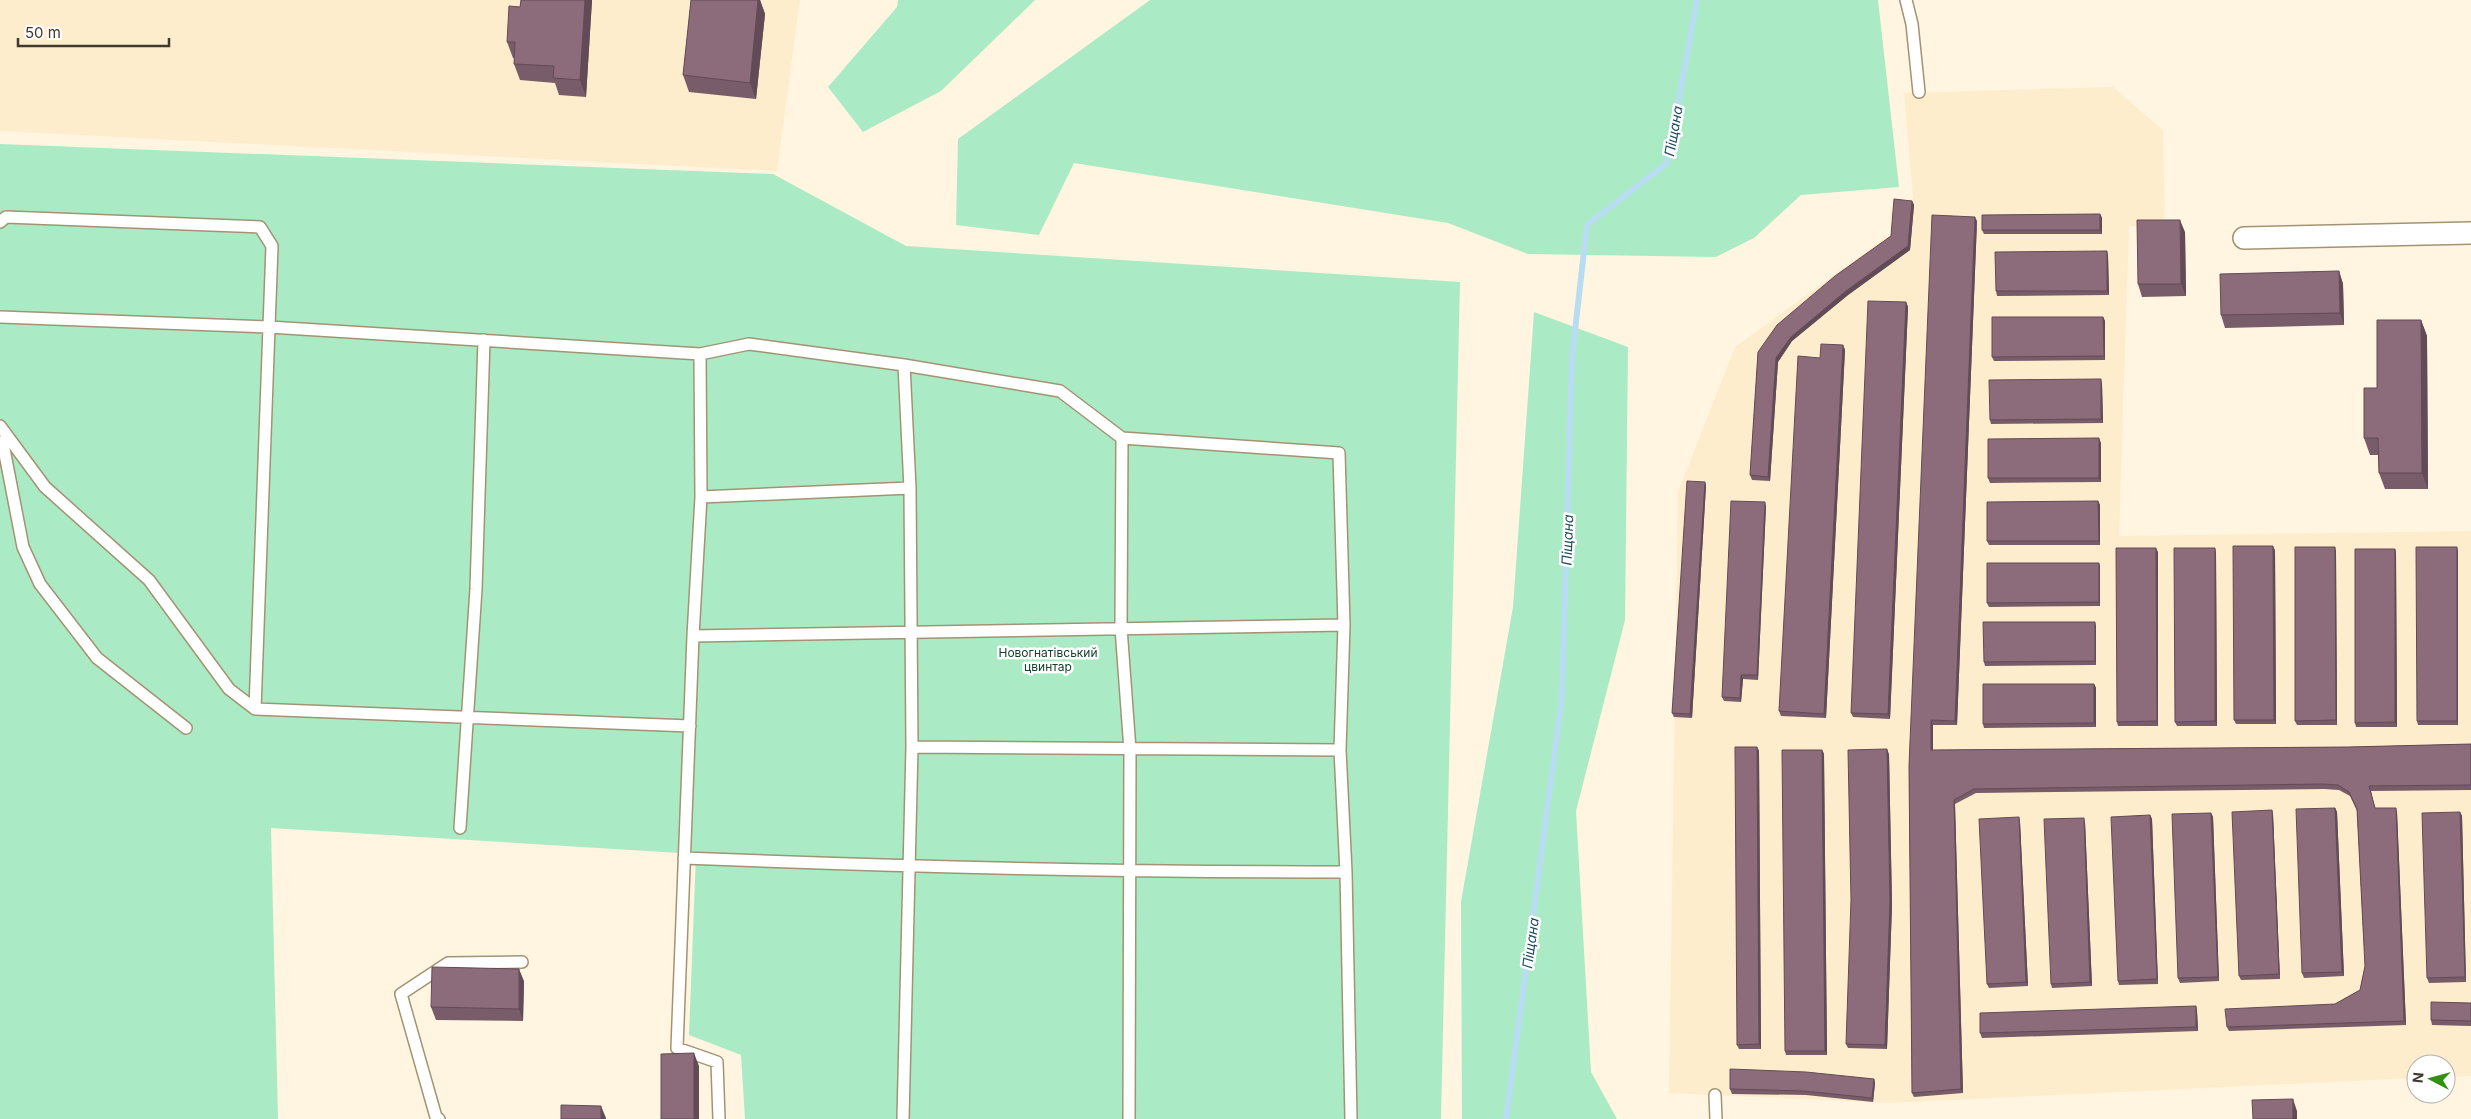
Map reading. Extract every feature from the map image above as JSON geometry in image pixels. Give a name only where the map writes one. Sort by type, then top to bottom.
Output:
[{"type":"street","points":[[2244,238],[2471,233]]},
{"type":"lane","points":[[1906,0],[1912,24],[1919,92]]},
{"type":"lane","points":[[0,222],[6,217],[260,227],[272,246],[255,709]]},
{"type":"lane","points":[[0,317],[269,327],[700,354],[749,344],[904,365],[1060,392],[1122,438],[1339,453],[1344,625],[1340,750],[1346,872],[1351,1119]]},
{"type":"lane","points":[[460,828],[469,717],[476,589],[484,340]]},
{"type":"lane","points":[[700,354],[702,497],[693,636],[677,1048],[717,1062],[719,1119]]},
{"type":"lane","points":[[903,1119],[912,747],[910,488],[904,365]]},
{"type":"lane","points":[[0,426],[45,487],[149,580],[229,690],[255,709],[690,726]]},
{"type":"lane","points":[[1122,438],[1121,628],[1130,750],[1129,1119]]},
{"type":"lane","points":[[0,442],[4,449],[23,547],[40,584],[97,658],[186,728]]},
{"type":"lane","points":[[702,497],[910,488]]},
{"type":"lane","points":[[693,636],[910,634],[1121,628],[1344,625]]},
{"type":"lane","points":[[912,747],[1340,750]]},
{"type":"lane","points":[[684,858],[909,868],[1130,872],[1346,872]]},
{"type":"lane","points":[[439,1119],[436,1117],[401,994],[448,963],[522,962]]},
{"type":"lane","points":[[1715,1095],[1716,1119]]},
{"type":"shaded area","points":[[0,0],[800,0],[777,171],[0,131]]},
{"type":"shaded area","points":[[2113,87],[2163,130],[2165,227],[2129,226],[2119,536],[2471,531],[2471,1076],[2456,1077],[2456,1054],[2406,1054],[2406,1078],[1888,1103],[1669,1093],[1678,492],[1735,347],[1890,234],[1891,208],[1913,198],[1904,93]]},
{"type":"green space","points":[[898,0],[1035,0],[941,91],[863,132],[828,87],[897,7]]},
{"type":"green space","points":[[1150,0],[1878,0],[1899,187],[1801,195],[1754,238],[1716,257],[1528,254],[1448,223],[1074,163],[1039,235],[956,225],[958,139]]},
{"type":"green space","name":"Новогнатівський цвинтар","points":[[0,144],[773,174],[906,246],[1460,282],[1441,1119],[745,1119],[741,1055],[689,1035],[696,854],[271,828],[278,1119],[0,1119]]},
{"type":"green space","points":[[1534,312],[1628,347],[1625,620],[1576,811],[1591,1072],[1617,1119],[1462,1119],[1461,902],[1513,607]]},
{"type":"building","points":[[521,0],[585,0],[580,80],[553,78],[554,66],[514,64],[515,42],[507,42],[509,6],[520,7]]},
{"type":"building","points":[[691,0],[758,0],[750,83],[683,75]]},
{"type":"building","points":[[1894,199],[1912,201],[1908,246],[1846,291],[1791,337],[1776,358],[1768,477],[1750,475],[1758,352],[1777,325],[1835,276],[1891,236]]},
{"type":"building","points":[[2100,214],[2100,230],[1982,230],[1982,215]]},
{"type":"building","points":[[1932,215],[1975,217],[1955,721],[1931,720],[1931,750],[2348,747],[2471,744],[2471,785],[2369,786],[2375,808],[2396,808],[2404,1021],[2227,1027],[2225,1009],[2335,1004],[2360,990],[2365,966],[2357,809],[2349,792],[2338,785],[1974,789],[1954,800],[1961,1089],[1912,1093],[1909,766]]},
{"type":"building","points":[[2137,220],[2180,220],[2181,284],[2138,284]]},
{"type":"building","points":[[2107,251],[2107,291],[1996,291],[1995,252]]},
{"type":"building","points":[[2339,271],[2340,313],[2221,315],[2220,274]]},
{"type":"building","points":[[1868,301],[1906,302],[1888,714],[1851,713]]},
{"type":"building","points":[[1992,317],[2103,317],[2104,356],[1992,357]]},
{"type":"building","points":[[2377,320],[2421,320],[2422,473],[2379,473],[2378,438],[2364,438],[2364,388],[2377,388]]},
{"type":"building","points":[[1821,344],[1843,345],[1824,714],[1779,711],[1798,356],[1820,358]]},
{"type":"building","points":[[2101,379],[2101,419],[1990,420],[1989,380]]},
{"type":"building","points":[[2099,438],[2099,478],[1988,478],[1988,439]]},
{"type":"building","points":[[1687,481],[1705,482],[1690,714],[1672,713]]},
{"type":"building","points":[[1731,501],[1765,502],[1757,675],[1741,675],[1740,698],[1722,697]]},
{"type":"building","points":[[2098,501],[2099,541],[1987,541],[1987,502]]},
{"type":"building","points":[[2233,546],[2273,546],[2274,720],[2234,720]]},
{"type":"building","points":[[2295,547],[2335,547],[2336,720],[2295,721]]},
{"type":"building","points":[[2416,547],[2457,547],[2457,721],[2417,721]]},
{"type":"building","points":[[2116,548],[2156,548],[2157,721],[2117,722]]},
{"type":"building","points":[[2174,548],[2215,548],[2215,721],[2175,722]]},
{"type":"building","points":[[2355,549],[2395,549],[2395,722],[2355,723]]},
{"type":"building","points":[[1987,563],[2099,563],[2099,602],[1987,603]]},
{"type":"building","points":[[1983,622],[2095,622],[2095,661],[1984,662]]},
{"type":"building","points":[[1983,684],[2094,684],[2094,723],[1983,724]]},
{"type":"building","points":[[1735,747],[1757,747],[1759,1044],[1737,1045]]},
{"type":"building","points":[[1887,749],[1890,901],[1885,1045],[1846,1044],[1851,900],[1848,750]]},
{"type":"building","points":[[1782,750],[1822,750],[1825,1051],[1785,1051]]},
{"type":"building","points":[[2335,808],[2342,972],[2302,973],[2296,809]]},
{"type":"building","points":[[2272,810],[2279,974],[2239,976],[2232,812]]},
{"type":"building","points":[[2460,812],[2465,977],[2427,978],[2422,813]]},
{"type":"building","points":[[2211,813],[2218,977],[2178,978],[2172,814]]},
{"type":"building","points":[[2150,815],[2157,979],[2118,981],[2111,817]]},
{"type":"building","points":[[2019,817],[2026,982],[1987,984],[1979,819]]},
{"type":"building","points":[[2084,818],[2090,982],[2051,984],[2044,819]]},
{"type":"building","points":[[432,967],[519,969],[519,1009],[431,1007]]},
{"type":"building","points":[[2431,1002],[2471,1003],[2471,1021],[2431,1020]]},
{"type":"building","points":[[2196,1006],[2196,1027],[1980,1033],[1980,1013]]},
{"type":"building","points":[[694,1053],[694,1119],[661,1119],[661,1054]]},
{"type":"building","points":[[1730,1069],[1806,1072],[1874,1079],[1872,1098],[1804,1091],[1730,1089]]},
{"type":"building","points":[[2293,1099],[2293,1119],[2253,1119],[2252,1100]]},
{"type":"building","points":[[561,1105],[601,1106],[601,1119],[561,1119]]},
{"type":"waterway","name":"Піщана","points":[[1506,1119],[1562,697],[1572,357],[1587,225],[1667,163],[1697,0]]}]
